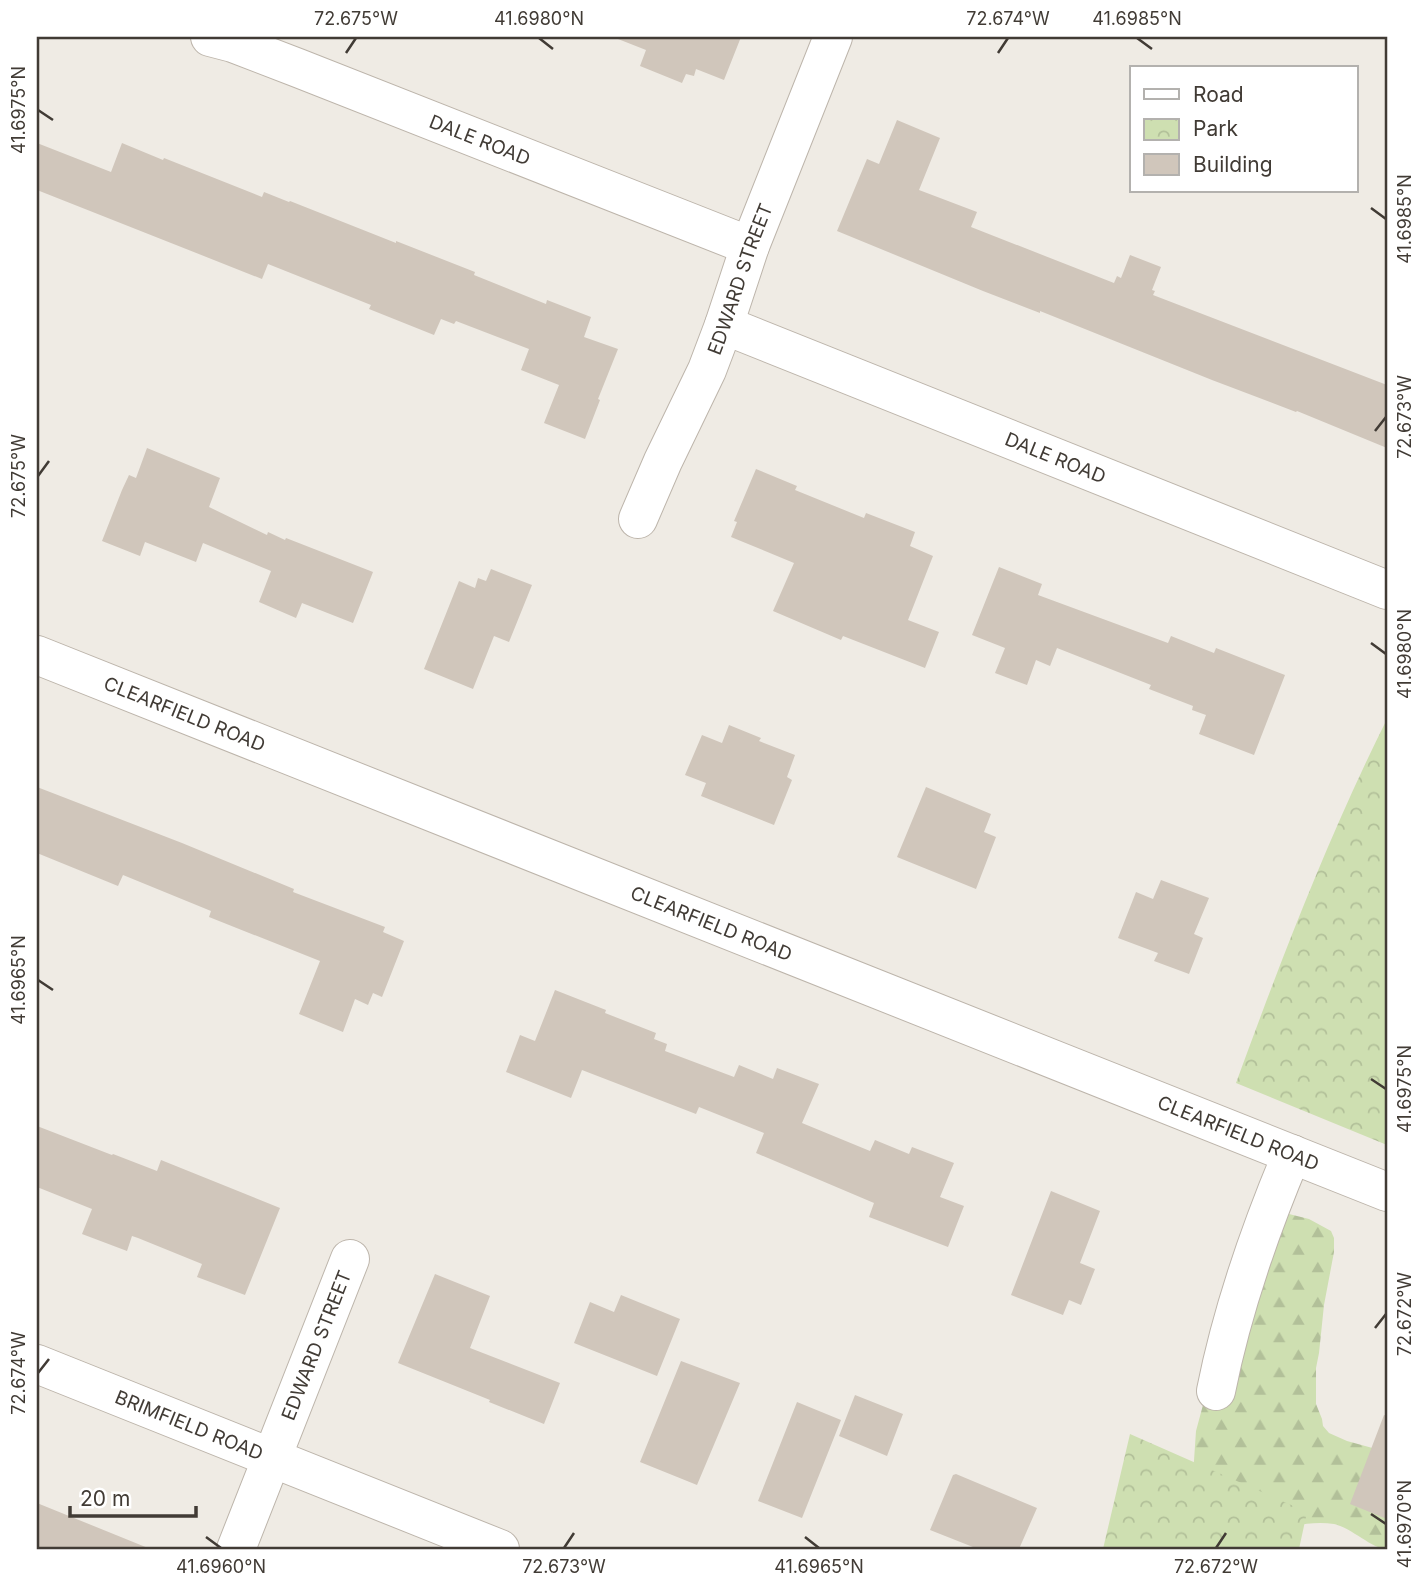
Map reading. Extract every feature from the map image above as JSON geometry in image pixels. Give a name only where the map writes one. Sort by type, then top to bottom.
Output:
[{"type":"street","name":"DALE ROAD","points":[[210,37],[298,68],[750,246]]},
{"type":"street","name":"EDWARD STREET","points":[[638,519],[707,370],[750,246],[833,37]]},
{"type":"street","name":"DALE ROAD","points":[[724,325],[1387,590]]},
{"type":"street","name":"CLEARFIELD ROAD","points":[[37,655],[1387,1192]]},
{"type":"street","points":[[1216,1391],[1232,1319],[1273,1199],[1292,1154]]},
{"type":"street","name":"EDWARD STREET","points":[[236,1549],[350,1259]]},
{"type":"street","name":"BRIMFIELD ROAD","points":[[37,1364],[500,1549]]},
{"type":"green space","points":[[1387,719],[1387,1145],[1236,1083],[1306,899]]},
{"type":"green space","points":[[1285,1213],[1309,1219],[1331,1231],[1334,1238],[1316,1368],[1316,1404],[1323,1426],[1329,1433],[1387,1452],[1387,1549],[1375,1546],[1341,1526],[1316,1523],[1188,1549],[1196,1431],[1221,1338]]},
{"type":"green space","points":[[1130,1434],[1307,1512],[1299,1549],[1103,1549]]},
{"type":"building","points":[[741,37],[724,80],[696,69],[694,76],[686,74],[682,83],[640,66],[646,50],[618,39]]},
{"type":"building","points":[[897,120],[940,138],[919,190],[977,212],[971,227],[1114,283],[1117,276],[1121,278],[1130,255],[1161,267],[1152,290],[1155,291],[1153,295],[1387,385],[1387,448],[983,291],[837,231],[867,159],[879,164]]},
{"type":"building","points":[[37,143],[111,172],[122,143],[262,197],[264,192],[290,201],[475,272],[474,275],[546,304],[547,300],[591,317],[584,337],[618,349],[585,439],[544,423],[559,385],[521,370],[529,349],[456,321],[454,324],[441,319],[434,335],[369,309],[371,305],[268,264],[262,279],[37,190]]},
{"type":"building","points":[[147,448],[220,478],[209,507],[267,535],[268,532],[285,540],[286,538],[373,572],[353,623],[302,603],[296,618],[259,602],[271,571],[203,543],[196,562],[145,542],[140,556],[102,541],[129,475],[136,478]]},
{"type":"building","points":[[756,469],[797,486],[795,490],[864,518],[866,513],[915,532],[910,546],[933,556],[908,620],[939,632],[925,668],[843,636],[841,640],[773,611],[794,563],[731,537],[737,522],[734,521]]},
{"type":"building","points":[[999,567],[1042,584],[1038,595],[1168,643],[1171,636],[1214,653],[1216,648],[1285,675],[1254,755],[1199,734],[1206,715],[1192,710],[1193,706],[1149,689],[1151,685],[1057,648],[1050,666],[1036,660],[1027,685],[995,673],[1005,648],[972,635]]},
{"type":"building","points":[[491,569],[532,585],[509,642],[494,636],[473,689],[424,669],[459,581],[475,588],[478,578],[486,581]]},
{"type":"building","points":[[729,725],[761,738],[759,741],[795,755],[787,777],[792,780],[774,825],[701,796],[706,783],[685,775],[702,735],[722,743]]},
{"type":"building","points":[[37,787],[182,843],[294,889],[293,892],[385,927],[383,932],[404,941],[382,997],[373,993],[368,1005],[355,999],[343,1032],[299,1014],[320,961],[209,917],[211,911],[123,875],[118,886],[37,853]]},
{"type":"building","points":[[926,787],[991,814],[984,832],[996,837],[976,889],[897,857]]},
{"type":"building","points":[[1161,880],[1209,898],[1194,934],[1203,938],[1189,974],[1154,961],[1158,953],[1118,938],[1136,892],[1153,899]]},
{"type":"building","points":[[555,990],[656,1033],[654,1039],[667,1044],[665,1051],[734,1077],[739,1065],[773,1079],[777,1068],[819,1084],[802,1123],[870,1151],[875,1140],[909,1154],[912,1147],[954,1163],[940,1197],[964,1206],[948,1247],[869,1217],[874,1203],[756,1153],[764,1133],[699,1107],[696,1114],[582,1070],[571,1098],[506,1072],[520,1035],[535,1041]]},
{"type":"building","points":[[37,1126],[157,1171],[161,1160],[280,1208],[245,1295],[197,1277],[202,1264],[138,1238],[132,1236],[127,1251],[82,1234],[92,1209],[37,1187]]},
{"type":"building","points":[[1051,1191],[1100,1211],[1080,1263],[1095,1269],[1081,1305],[1069,1300],[1063,1315],[1011,1295]]},
{"type":"building","points":[[435,1274],[490,1296],[470,1348],[560,1383],[544,1424],[398,1363]]},
{"type":"building","points":[[621,1295],[680,1319],[657,1376],[574,1343],[590,1302],[614,1312]]},
{"type":"building","points":[[681,1361],[740,1383],[697,1485],[640,1462]]},
{"type":"building","points":[[855,1395],[903,1414],[887,1456],[839,1436]]},
{"type":"building","points":[[797,1402],[841,1420],[802,1518],[758,1501]]},
{"type":"building","points":[[1384,1415],[1387,1416],[1387,1519],[1350,1504]]},
{"type":"building","points":[[953,1475],[1037,1508],[1019,1549],[978,1549],[930,1530]]},
{"type":"building","points":[[37,1503],[148,1548],[148,1549],[37,1549]]}]
